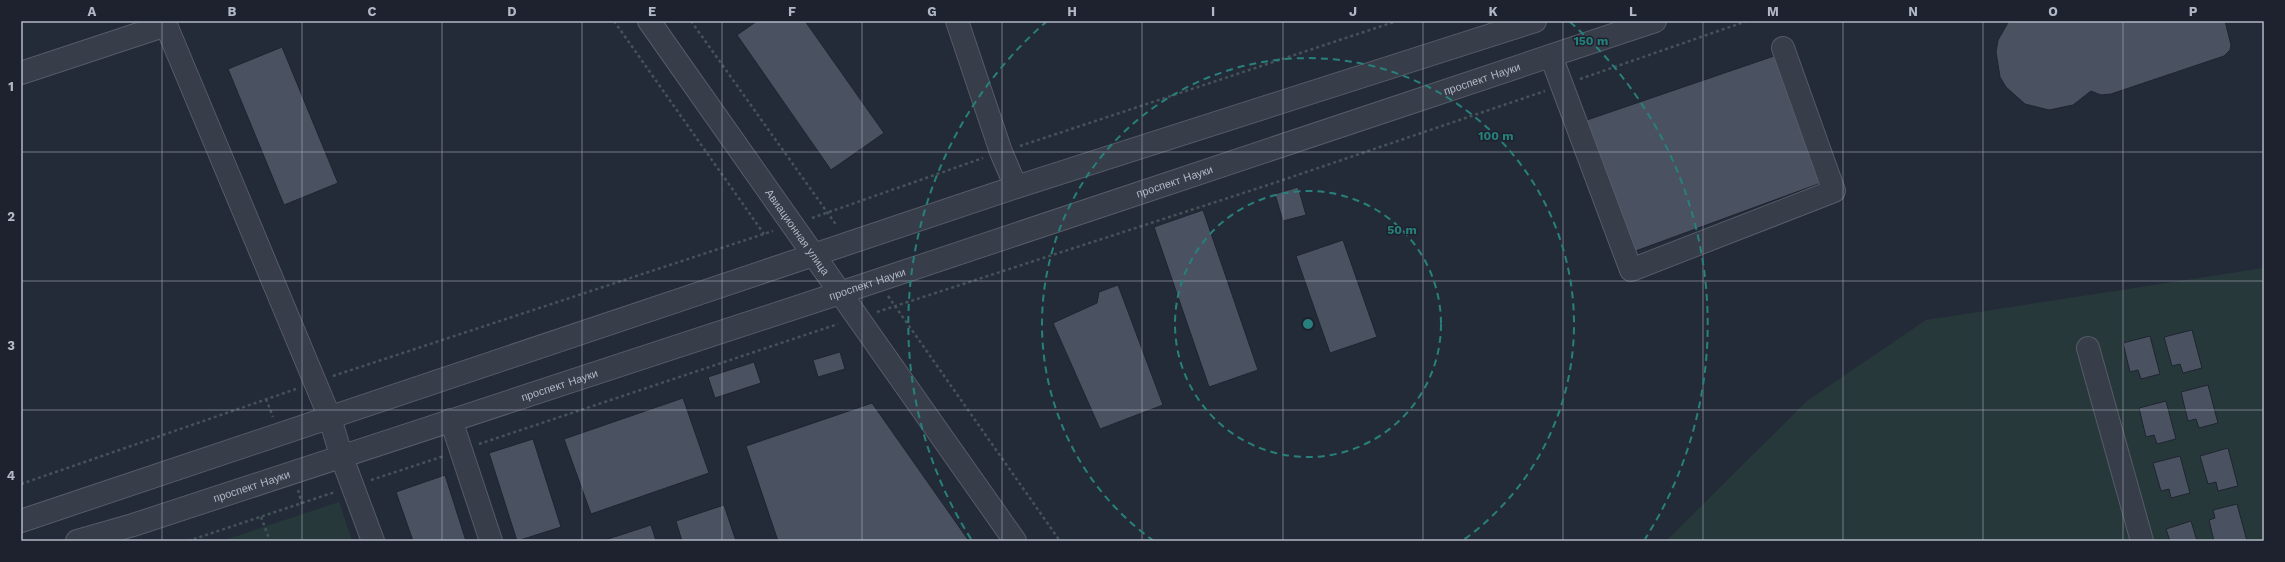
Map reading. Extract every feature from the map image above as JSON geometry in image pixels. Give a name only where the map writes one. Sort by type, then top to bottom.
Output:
[{"type":"street","name":"Авиационная улица","points":[[649,21],[1015,541]]},
{"type":"street","points":[[957,21],[1001,152],[1016,187]]},
{"type":"street","points":[[21,521],[1016,187],[1535,21]]},
{"type":"street","name":"проспект Науки","points":[[77,541],[132,525],[341,455],[840,293],[1655,21]]},
{"type":"street","points":[[21,73],[166,25],[330,418],[341,455],[373,541]]},
{"type":"street","points":[[1551,56],[1630,270],[1834,191],[1783,48]]},
{"type":"street","points":[[2088,348],[2142,541]]},
{"type":"street","points":[[451,420],[491,541]]},
{"type":"path","points":[[614,21],[764,234]]},
{"type":"path","points":[[21,484],[315,382],[792,225],[1001,152],[1397,21]]},
{"type":"path","points":[[188,541],[858,318],[1271,184],[1747,21]]},
{"type":"path","points":[[261,517],[270,541]]},
{"type":"shaded area","points":[[2264,268],[2264,541],[1666,541],[1807,401],[1926,320]]},
{"type":"shaded area","points":[[339,502],[352,541],[222,541]]},
{"type":"building","points":[[757,21],[805,21],[884,133],[831,170],[737,35]]},
{"type":"building","points":[[2009,21],[2225,21],[2231,45],[2230,50],[2224,56],[2111,94],[2101,95],[2091,91],[2073,105],[2049,110],[2025,104],[2006,87],[2000,77],[1996,52],[1998,40]]},
{"type":"building","points":[[282,47],[338,183],[284,205],[228,69]]},
{"type":"building","points":[[1777,55],[1821,183],[1633,252],[1584,121]]},
{"type":"building","points":[[1298,187],[1306,215],[1283,221],[1275,194]]},
{"type":"building","points":[[1203,210],[1258,370],[1209,387],[1154,227]]},
{"type":"building","points":[[1343,240],[1377,337],[1330,353],[1296,256]]},
{"type":"building","points":[[1118,285],[1163,405],[1100,429],[1053,323],[1097,303],[1099,292]]},
{"type":"building","points":[[2192,330],[2202,368],[2183,373],[2180,364],[2172,366],[2164,337]]},
{"type":"building","points":[[2150,336],[2160,374],[2141,379],[2138,370],[2130,372],[2123,343]]},
{"type":"building","points":[[840,352],[845,369],[818,377],[813,360]]},
{"type":"building","points":[[754,362],[761,383],[715,398],[708,377]]},
{"type":"building","points":[[2208,385],[2218,423],[2199,428],[2196,419],[2188,421],[2181,392]]},
{"type":"building","points":[[683,398],[709,473],[591,514],[564,439]]},
{"type":"building","points":[[2166,401],[2176,439],[2157,444],[2154,435],[2146,437],[2139,408]]},
{"type":"building","points":[[872,403],[969,541],[778,541],[746,446]]},
{"type":"building","points":[[533,439],[561,527],[517,541],[489,453]]},
{"type":"building","points":[[2228,448],[2238,486],[2218,491],[2216,482],[2208,484],[2200,456]]},
{"type":"building","points":[[2180,456],[2190,493],[2171,498],[2169,489],[2161,491],[2153,463]]},
{"type":"building","points":[[445,475],[466,541],[413,541],[396,492]]},
{"type":"building","points":[[2237,504],[2247,541],[2214,541],[2209,520],[2215,518],[2213,510]]},
{"type":"building","points":[[724,505],[736,541],[682,541],[676,521]]},
{"type":"building","points":[[2191,521],[2197,541],[2170,541],[2166,529]]},
{"type":"building","points":[[651,525],[656,541],[602,541]]}]
